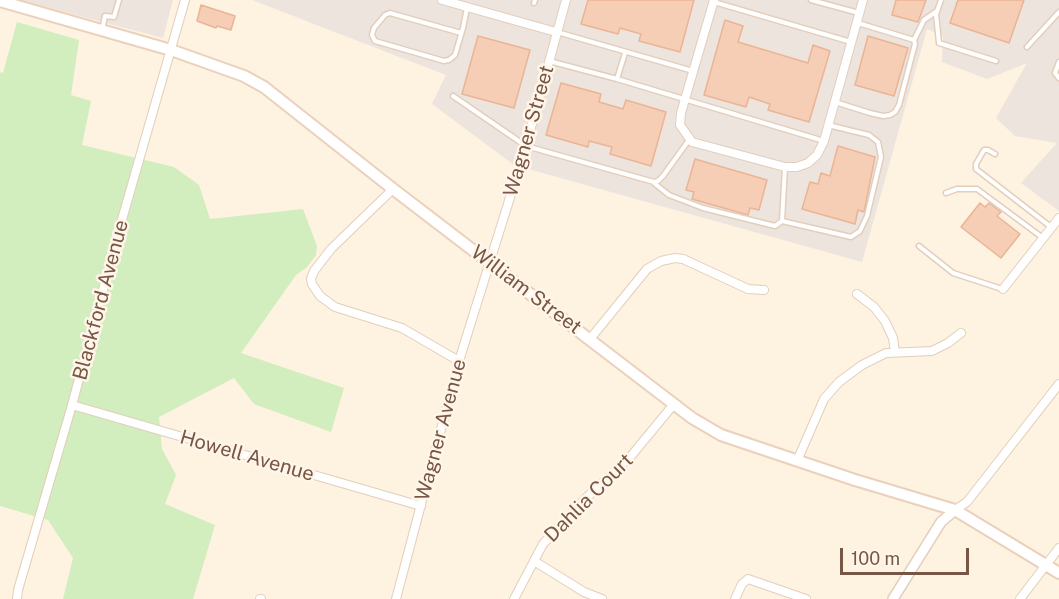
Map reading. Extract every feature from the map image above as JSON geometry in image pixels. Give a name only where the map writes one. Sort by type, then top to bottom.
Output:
[{"type":"main road","name":"William Street","points":[[0,1],[171,50],[244,76],[264,87],[692,418],[722,435],[955,510],[1059,573]]},
{"type":"street","name":"Blackford Avenue","points":[[17,599],[185,0]]},
{"type":"street","points":[[442,0],[556,32]]},
{"type":"street","name":"Wagner Street","points":[[491,262],[566,0]]},
{"type":"street","points":[[714,1],[685,99],[680,125],[692,142],[785,167],[797,167],[808,164],[817,155],[824,141],[863,0]]},
{"type":"street","points":[[393,189],[331,249],[318,265],[311,279],[312,284],[320,296],[335,307],[402,328],[459,361]]},
{"type":"street","points":[[1003,289],[1059,218]]},
{"type":"street","points":[[590,339],[647,269],[661,261],[682,259],[748,289],[764,290]]},
{"type":"street","name":"Wagner Avenue","points":[[396,599],[459,361],[491,262]]},
{"type":"street","points":[[857,294],[874,307],[885,321],[893,338],[895,352]]},
{"type":"street","points":[[797,461],[824,399],[839,382],[886,353],[932,351],[961,333]]},
{"type":"street","points":[[893,599],[941,522],[967,502],[1059,384]]},
{"type":"street","name":"Dahlia Court","points":[[514,599],[543,543],[631,456],[674,404]]},
{"type":"street","name":"Howell Avenue","points":[[72,405],[421,506]]},
{"type":"street","points":[[1020,599],[1059,548]]},
{"type":"street","points":[[534,561],[584,592],[602,599]]},
{"type":"street","points":[[735,599],[742,584],[748,579],[807,599]]},
{"type":"lane","points":[[102,30],[105,16],[114,17],[118,0]]},
{"type":"lane","points":[[811,0],[859,13]]},
{"type":"lane","points":[[941,0],[938,10],[939,43],[996,61]]},
{"type":"lane","points":[[714,1],[852,42]]},
{"type":"lane","points":[[458,33],[390,13],[385,15],[374,28],[372,35],[375,41],[444,61],[452,58],[458,47],[458,33],[467,8]]},
{"type":"lane","points":[[835,102],[883,116],[895,112],[912,57],[914,40],[924,20],[938,10]]},
{"type":"lane","points":[[1027,47],[1059,12]]},
{"type":"lane","points":[[857,23],[914,40]]},
{"type":"lane","points":[[556,32],[693,70]]},
{"type":"lane","points":[[617,79],[625,52]]},
{"type":"lane","points":[[549,61],[824,141]]},
{"type":"lane","points":[[1059,62],[1054,73],[1059,78]]},
{"type":"lane","points":[[453,96],[526,146],[654,182],[669,195],[703,208],[775,226],[782,220],[785,167]]},
{"type":"lane","points":[[782,220],[851,237],[860,231],[867,216],[881,157],[878,142],[869,135],[828,125]]},
{"type":"lane","points":[[654,182],[663,176],[690,140]]},
{"type":"lane","points":[[995,154],[984,150],[975,164],[976,169],[1051,228]]},
{"type":"lane","points":[[946,193],[957,189],[977,189],[1043,238]]},
{"type":"lane","points":[[919,246],[952,273],[1003,289]]},
{"type":"shaded area","points":[[19,0],[173,0],[163,38]]},
{"type":"shaded area","points":[[252,0],[1059,0],[1059,211],[1021,183],[1057,143],[1015,136],[996,118],[1027,63],[987,79],[942,62],[943,36],[927,29],[862,262],[514,165],[432,104],[446,75]]},
{"type":"green space","points":[[17,22],[79,40],[71,95],[91,101],[82,145],[174,167],[199,185],[210,219],[303,209],[317,246],[316,255],[307,267],[296,275],[241,353],[344,388],[331,432],[254,404],[234,378],[159,417],[162,449],[176,475],[165,504],[215,525],[193,599],[63,599],[73,558],[48,520],[0,506],[0,72],[3,73]]},
{"type":"building","points":[[588,0],[694,0],[680,52],[639,41],[641,34],[620,28],[618,34],[581,24]]},
{"type":"building","points":[[896,0],[926,0],[918,22],[892,15]]},
{"type":"building","points":[[958,0],[1024,0],[1009,43],[950,23]]},
{"type":"building","points":[[201,5],[235,16],[231,30],[217,26],[216,28],[197,21]]},
{"type":"building","points":[[725,20],[743,26],[738,42],[808,63],[813,45],[830,51],[809,122],[768,110],[770,104],[749,97],[746,107],[704,95]]},
{"type":"building","points":[[478,36],[530,50],[514,108],[462,94]]},
{"type":"building","points":[[868,36],[908,48],[894,96],[855,85]]},
{"type":"building","points":[[561,83],[601,94],[599,102],[623,109],[626,100],[666,112],[651,166],[610,154],[612,147],[589,141],[588,147],[546,135]]},
{"type":"building","points":[[838,146],[875,157],[864,212],[858,210],[855,224],[802,209],[810,182],[818,184],[821,173],[830,176]]},
{"type":"building","points":[[695,159],[767,180],[759,210],[750,208],[748,215],[692,199],[694,192],[686,190]]},
{"type":"building","points":[[980,203],[985,207],[989,203],[1001,212],[997,216],[1020,234],[1001,258],[961,227]]}]
